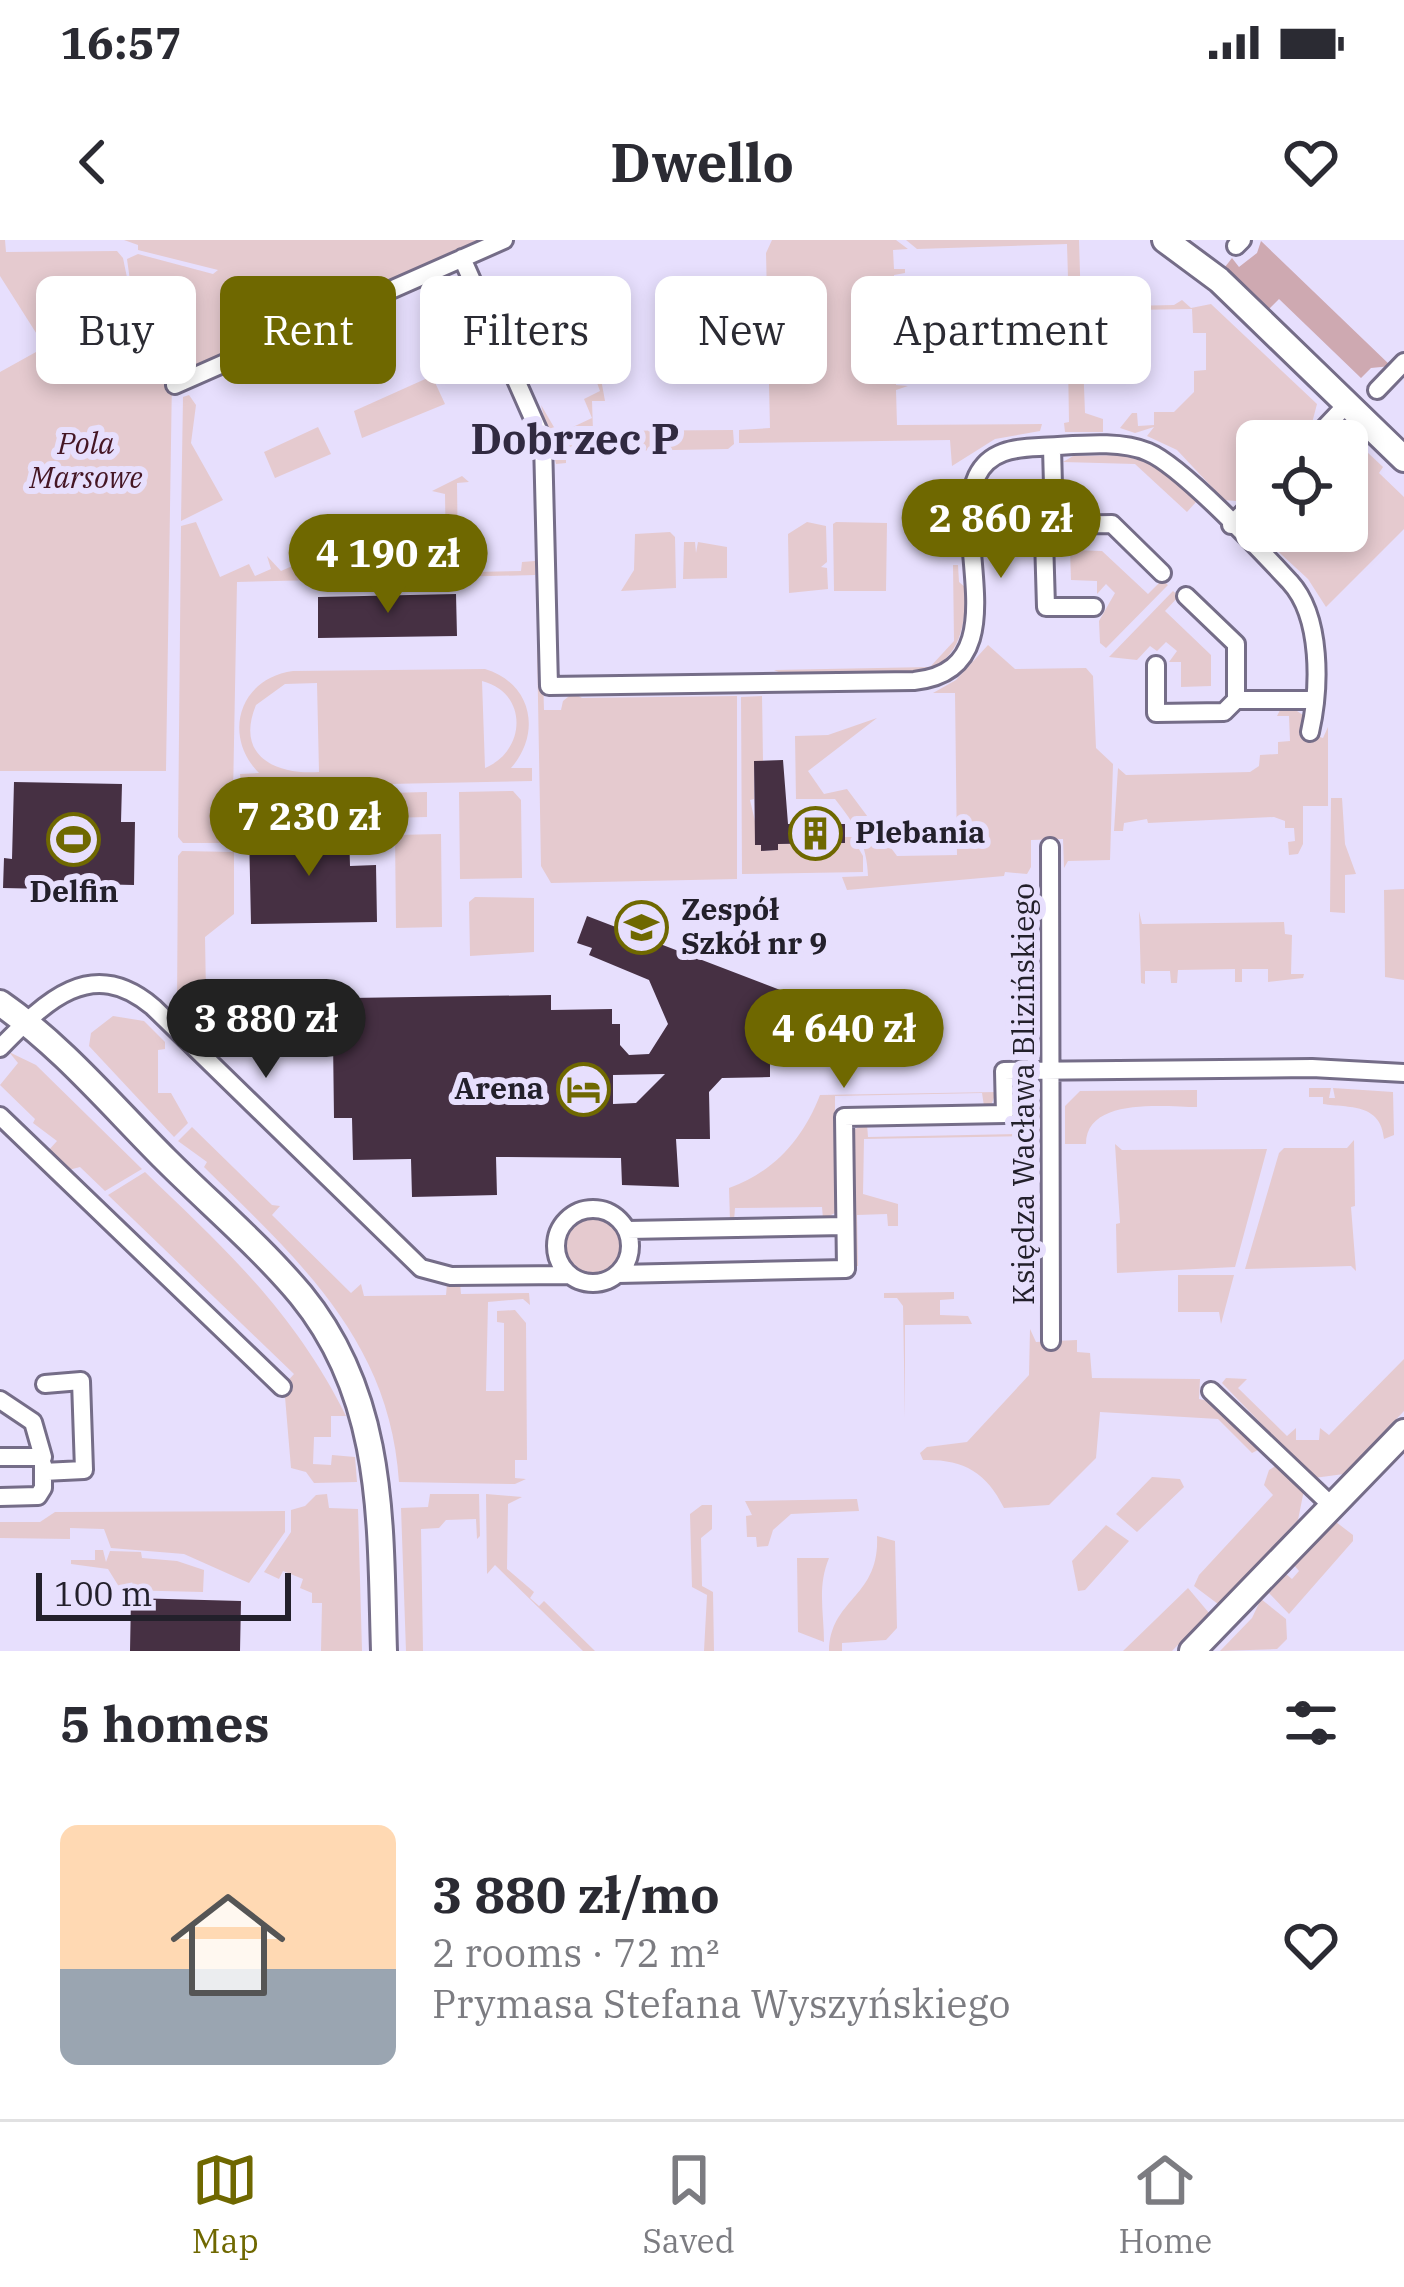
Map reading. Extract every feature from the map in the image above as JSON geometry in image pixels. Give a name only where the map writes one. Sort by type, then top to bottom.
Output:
[{"type":"street","points":[[175,385],[504,240]]},
{"type":"street","points":[[1165,240],[1219,280],[1404,459]]},
{"type":"street","points":[[462,258],[540,431],[547,478],[549,686],[914,681],[947,670],[970,640],[975,616],[973,496],[983,467],[1011,449],[1123,447],[1150,452],[1289,581],[1304,602],[1312,626],[1310,732]]},
{"type":"street","points":[[1377,390],[1404,362]]},
{"type":"street","points":[[1332,420],[1347,404]]},
{"type":"street","points":[[1050,447],[1054,525],[1044,538],[1046,607],[1094,607]]},
{"type":"street","points":[[1231,525],[1236,520]]},
{"type":"street","points":[[1054,525],[1112,524],[1162,573]]},
{"type":"street","points":[[1186,596],[1236,644],[1236,700]]},
{"type":"street","points":[[1156,664],[1156,713],[1224,712],[1236,700],[1314,700]]},
{"type":"street","name":"Księdza Wacława Blizińskiego","points":[[1050,847],[1051,1341]]},
{"type":"street","points":[[0,1048],[52,999],[88,984],[117,987],[143,998],[421,1268],[451,1276],[569,1275],[589,1284],[618,1274],[846,1269],[844,1117],[1005,1114],[1004,1071],[1334,1068],[1404,1073]]},
{"type":"street","points":[[0,1003],[26,1021],[281,1272],[337,1349],[365,1414],[375,1463],[384,1651]]},
{"type":"street","points":[[0,1116],[282,1388]]},
{"type":"street","points":[[517,1274],[556,1239],[566,1220],[583,1210],[604,1210],[626,1230],[845,1226]]},
{"type":"street","points":[[618,1274],[628,1258],[626,1230]]},
{"type":"street","points":[[556,1239],[557,1259],[569,1275]]},
{"type":"street","points":[[0,1457],[84,1470],[81,1381],[45,1384]]},
{"type":"street","points":[[1211,1391],[1332,1506]]},
{"type":"street","points":[[0,1400],[33,1423],[44,1489],[38,1496],[0,1497]]},
{"type":"street","points":[[1192,1651],[1404,1432]]},
{"type":"green space","name":"Pola Marsowe","points":[[0,240],[5,240],[6,252],[117,251],[127,276],[36,276],[36,333],[0,276]]},
{"type":"green space","name":"Pola Marsowe","points":[[124,240],[480,240],[396,277],[220,276],[220,356],[196,366],[196,276],[129,276],[127,259],[138,254],[213,274],[218,270],[138,250],[138,245]]},
{"type":"green space","points":[[772,240],[896,240],[908,249],[893,250],[894,269],[905,269],[905,273],[851,276],[851,384],[908,386],[896,390],[897,425],[1042,424],[1040,431],[995,439],[952,466],[950,440],[739,443],[739,430],[770,428],[769,384],[827,384],[827,276],[767,276],[766,253]]},
{"type":"green space","points":[[906,240],[1079,240],[1080,276],[1068,276],[1067,244],[917,249]]},
{"type":"green space","points":[[1182,300],[1191,308],[1211,304],[1317,404],[1313,420],[1236,420],[1236,501],[1224,500],[1177,450],[1147,436],[1154,427],[1135,433],[1120,428],[1132,413],[1137,413],[1138,426],[1154,425],[1154,412],[1174,412],[1194,392],[1194,371],[1206,370],[1206,333],[1193,333],[1192,309],[1151,310],[1151,305]]},
{"type":"green space","name":"Pola Marsowe","points":[[36,352],[36,384],[172,384],[166,771],[0,771],[0,372]]},
{"type":"green space","points":[[420,381],[436,384],[445,404],[362,438],[354,411]]},
{"type":"green space","points":[[597,384],[602,384],[605,401],[592,401],[593,431],[733,430],[734,444],[728,449],[566,452],[566,463],[556,464],[541,405],[558,434],[592,418],[584,399],[600,391]]},
{"type":"green space","points":[[1068,384],[1084,384],[1085,413],[1103,419],[1103,432],[1065,432],[1064,423],[1069,422]]},
{"type":"green space","points":[[189,395],[196,405],[191,443],[223,500],[181,521],[183,397]]},
{"type":"green space","points":[[318,427],[331,454],[275,478],[264,452]]},
{"type":"green space","points":[[1368,453],[1383,467],[1379,473],[1404,497],[1404,529],[1326,607],[1308,579],[1279,552],[1368,552]]},
{"type":"green space","points":[[1122,455],[1160,467],[1196,502],[1187,512],[1135,464],[1063,462],[1073,456]]},
{"type":"green space","points":[[462,476],[469,482],[457,483],[458,563],[471,563],[472,572],[521,571],[522,562],[535,561],[535,575],[237,582],[233,796],[253,796],[254,814],[265,813],[265,796],[381,794],[382,804],[404,804],[404,799],[387,799],[387,793],[427,792],[427,817],[387,818],[354,838],[353,818],[236,821],[235,843],[183,843],[178,837],[181,526],[196,522],[220,577],[249,564],[255,576],[271,569],[267,556],[281,571],[331,549],[332,574],[433,573],[433,563],[446,562],[445,494],[432,491]]},
{"type":"green space","points":[[807,522],[826,526],[827,562],[821,567],[827,568],[828,589],[789,593],[788,534]]},
{"type":"green space","points":[[836,522],[887,523],[886,591],[834,591]]},
{"type":"green space","points":[[670,532],[675,537],[676,588],[621,591],[634,570],[635,534]]},
{"type":"green space","points":[[684,542],[695,542],[696,553],[698,542],[727,547],[727,578],[683,579]]},
{"type":"green space","points":[[1070,550],[1102,551],[1148,594],[1162,580],[1168,585],[1106,648],[1100,643],[1099,621],[1115,593],[1106,584],[1097,594],[1097,581],[1071,580]]},
{"type":"green space","points":[[953,565],[958,565],[959,582],[965,587],[964,615],[958,641],[943,661],[931,668],[916,672],[783,674],[774,670],[930,667],[954,641]]},
{"type":"green space","points":[[1173,591],[1179,596],[1165,611],[1211,655],[1211,686],[1181,687],[1181,662],[1169,662],[1177,651],[1166,642],[1157,651],[1150,646],[1137,660],[1109,657]]},
{"type":"green space","points":[[537,644],[542,644],[544,710],[561,710],[573,693],[582,698],[737,696],[737,879],[551,883],[541,866]]},
{"type":"green space","points":[[988,645],[1015,669],[1086,668],[1093,676],[1096,748],[1113,764],[1110,860],[1068,861],[1064,868],[1063,839],[1031,840],[1027,874],[1005,872],[1004,876],[847,890],[842,877],[868,876],[862,844],[835,799],[796,799],[795,736],[828,735],[877,718],[808,771],[824,794],[847,789],[897,856],[957,855],[955,693],[933,693],[956,680]]},
{"type":"green space","points":[[485,669],[501,676],[522,697],[529,725],[527,740],[511,768],[532,768],[532,781],[241,787],[240,774],[259,773],[241,742],[242,711],[260,685],[293,671]],"holes":[[[482,681],[508,697],[516,723],[508,749],[485,768]],[[317,683],[319,772],[274,766],[255,749],[251,737],[256,705],[285,684]]]},
{"type":"green space","points":[[762,696],[763,761],[754,762],[754,799],[750,800],[762,851],[777,850],[778,844],[844,843],[845,837],[852,837],[863,856],[863,872],[742,874],[741,697]]},
{"type":"green space","points":[[1291,707],[1303,715],[1302,731],[1323,738],[1328,727],[1328,806],[1303,806],[1303,844],[1298,854],[1289,855],[1294,828],[1285,828],[1285,821],[1274,817],[1148,823],[1147,819],[1124,823],[1123,831],[1114,831],[1118,768],[1126,775],[1250,772],[1259,766],[1260,755],[1278,754],[1278,742],[1290,741],[1289,716],[1277,716]]},
{"type":"green space","points":[[513,791],[521,800],[522,878],[460,879],[459,792]]},
{"type":"green space","points":[[1331,798],[1342,798],[1345,844],[1356,874],[1345,875],[1345,913],[1330,912]]},
{"type":"green space","points":[[441,834],[442,927],[396,928],[395,835]]},
{"type":"green space","points":[[182,851],[234,852],[234,914],[205,937],[206,994],[219,994],[208,1017],[204,1014],[193,1020],[177,1007],[178,856]]},
{"type":"green space","points":[[1404,889],[1404,980],[1385,977],[1384,890]]},
{"type":"green space","points":[[475,897],[534,898],[534,952],[470,956],[469,902]]},
{"type":"green space","points":[[1139,911],[1142,924],[1284,922],[1285,934],[1292,935],[1291,974],[1304,974],[1303,978],[1268,982],[1268,969],[1242,969],[1242,982],[1235,982],[1235,969],[1178,970],[1177,983],[1171,983],[1170,971],[1145,971],[1145,984],[1141,983]]},
{"type":"green space","points":[[113,1016],[144,1021],[165,1042],[165,1049],[158,1050],[158,1093],[171,1093],[188,1123],[174,1137],[89,1046],[91,1033]]},
{"type":"green space","points":[[9,1052],[36,1065],[142,1169],[105,1191],[80,1167],[65,1171],[47,1152],[57,1141],[33,1123],[35,1119],[0,1085],[18,1063]]},
{"type":"green space","points":[[1309,1088],[1331,1088],[1329,1098],[1335,1098],[1333,1088],[1393,1092],[1394,1135],[1384,1139],[1382,1127],[1370,1113],[1323,1104],[1323,1097],[1309,1097]]},
{"type":"green space","points":[[1197,1090],[1197,1107],[1113,1111],[1090,1129],[1086,1144],[1065,1144],[1065,1106],[1080,1091]]},
{"type":"green space","points":[[996,1092],[992,1103],[984,1106],[982,1093],[835,1096],[835,1213],[823,1219],[822,1207],[735,1208],[734,1221],[730,1221],[729,1188],[760,1173],[785,1152],[820,1095]]},
{"type":"green space","points":[[1014,1092],[1041,1106],[1041,1130],[1036,1136],[864,1139],[863,1194],[898,1204],[898,1226],[888,1226],[887,1214],[857,1215],[855,1266],[855,1129],[867,1124],[868,1137],[1023,1134],[1023,1106],[1014,1099]]},
{"type":"green space","points":[[192,1127],[272,1205],[280,1206],[272,1215],[351,1293],[361,1284],[364,1296],[446,1295],[447,1284],[460,1283],[461,1294],[529,1293],[530,1305],[523,1299],[488,1302],[486,1391],[504,1391],[504,1323],[497,1322],[497,1311],[515,1310],[526,1323],[527,1460],[515,1460],[515,1478],[526,1479],[515,1484],[399,1482],[392,1432],[358,1344],[305,1270],[204,1167],[207,1162],[178,1141]]},
{"type":"green space","points":[[1354,1140],[1355,1206],[1351,1207],[1356,1271],[1351,1266],[1245,1269],[1279,1153],[1284,1148],[1347,1148]]},
{"type":"green space","points":[[1115,1144],[1122,1150],[1267,1149],[1235,1267],[1117,1273],[1116,1224],[1120,1223]]},
{"type":"green space","points":[[145,1172],[255,1283],[304,1344],[346,1416],[331,1416],[331,1437],[314,1437],[313,1464],[331,1465],[332,1455],[355,1457],[357,1482],[314,1483],[306,1472],[291,1468],[284,1385],[294,1374],[108,1195]]},
{"type":"green space","points":[[593,1218],[613,1226],[621,1246],[613,1266],[593,1274],[573,1266],[565,1246],[573,1226]]},
{"type":"green space","points":[[1178,1275],[1234,1275],[1221,1324],[1219,1312],[1178,1312]]},
{"type":"green space","points":[[954,1292],[954,1299],[940,1300],[940,1315],[968,1316],[972,1324],[905,1325],[905,1418],[903,1306],[897,1298],[884,1298],[884,1293]]},
{"type":"green space","points":[[1030,1329],[1036,1342],[1077,1340],[1077,1352],[1090,1353],[1092,1378],[1200,1379],[1199,1399],[1213,1402],[1260,1449],[1252,1453],[1218,1419],[1100,1412],[1096,1458],[1049,1505],[1004,1508],[981,1476],[961,1465],[923,1460],[920,1453],[927,1447],[967,1442],[1029,1375]]},
{"type":"green space","points":[[1404,1359],[1404,1411],[1344,1474],[1314,1478],[1222,1383],[1226,1378],[1247,1379],[1238,1388],[1287,1436],[1296,1428],[1296,1440],[1319,1440],[1320,1428],[1329,1435]]},
{"type":"green space","points":[[1277,1465],[1304,1490],[1298,1520],[1218,1604],[1194,1586],[1273,1495],[1264,1485],[1269,1470]]},
{"type":"green space","points":[[1152,1477],[1180,1479],[1184,1487],[1137,1532],[1116,1514]]},
{"type":"green space","points":[[327,1494],[329,1508],[358,1509],[362,1651],[321,1651],[322,1603],[312,1603],[312,1593],[300,1588],[303,1579],[283,1571],[279,1579],[264,1572],[291,1532],[291,1510]]},
{"type":"green space","points":[[430,1494],[479,1494],[480,1536],[477,1539],[476,1519],[446,1520],[439,1528],[421,1529],[423,1651],[406,1651],[401,1508],[428,1507]]},
{"type":"green space","points":[[486,1494],[522,1497],[508,1504],[507,1569],[534,1592],[530,1598],[539,1606],[544,1601],[595,1651],[583,1651],[495,1565],[487,1574]]},
{"type":"green space","points":[[857,1499],[859,1511],[791,1514],[773,1530],[768,1546],[757,1547],[756,1537],[747,1537],[746,1516],[752,1515],[745,1501]]},
{"type":"green space","points":[[702,1505],[712,1505],[712,1529],[701,1538],[702,1586],[713,1592],[714,1651],[704,1651],[707,1595],[692,1587],[690,1514]]},
{"type":"green space","points":[[285,1511],[285,1532],[249,1583],[184,1554],[111,1548],[104,1529],[70,1528],[70,1539],[0,1538],[0,1522],[40,1522],[55,1512]]},
{"type":"green space","points":[[1336,1522],[1353,1535],[1353,1541],[1289,1614],[1269,1593],[1286,1574],[1292,1579],[1299,1571],[1294,1565]]},
{"type":"green space","points":[[1106,1525],[1129,1541],[1085,1590],[1078,1591],[1072,1561]]},
{"type":"green space","points":[[877,1536],[895,1541],[897,1628],[886,1640],[842,1643],[842,1651],[829,1651],[837,1619],[871,1573]]},
{"type":"green space","points":[[95,1550],[103,1550],[106,1562],[110,1551],[141,1552],[142,1558],[177,1561],[204,1570],[203,1592],[121,1590],[108,1569],[71,1564],[71,1560],[95,1560]]},
{"type":"green space","points":[[797,1558],[829,1558],[822,1589],[824,1642],[798,1632]]},
{"type":"green space","points":[[1188,1588],[1209,1613],[1172,1651],[1123,1651]]},
{"type":"green space","points":[[1261,1599],[1286,1619],[1287,1639],[1277,1649],[1220,1651],[1252,1618]]},
{"type":"shaded area","points":[[1261,241],[1391,366],[1371,368],[1361,378],[1279,299],[1267,311],[1225,267],[1232,258],[1239,267],[1257,253]]},
{"type":"building","points":[[456,594],[457,636],[318,638],[318,597]]},
{"type":"building","points":[[783,760],[788,824],[845,824],[845,843],[778,844],[778,850],[761,851],[761,845],[755,845],[754,761]]},
{"type":"building","name":"Delfin","points":[[14,782],[122,784],[121,822],[135,822],[134,885],[48,883],[48,889],[3,888],[4,858],[12,859]]},
{"type":"building","points":[[349,830],[350,866],[376,865],[377,922],[251,924],[249,832]]},
{"type":"building","points":[[587,916],[801,998],[791,1025],[770,1023],[770,1077],[722,1078],[709,1092],[710,1139],[676,1139],[679,1187],[622,1185],[621,1158],[496,1157],[497,1195],[412,1197],[411,1159],[353,1160],[352,1118],[334,1118],[333,1040],[350,1040],[350,998],[551,995],[551,1010],[612,1009],[612,1024],[620,1024],[620,1045],[629,1055],[649,1054],[668,1024],[649,980],[589,955],[592,948],[577,943]],"holes":[[[665,1074],[636,1103],[613,1104],[613,1075]]]},
{"type":"building","points":[[131,1598],[241,1601],[240,1651],[130,1651]]},
{"type":"place","name":"Plebania","points":[[816,833]]},
{"type":"place","name":"Delfin","points":[[74,840]]},
{"type":"place","name":"Zespół Szkół nr 9","points":[[642,927]]},
{"type":"place","name":"Arena","points":[[583,1089]]},
{"type":"district","name":"Dobrzec P","points":[[575,439]]}]
